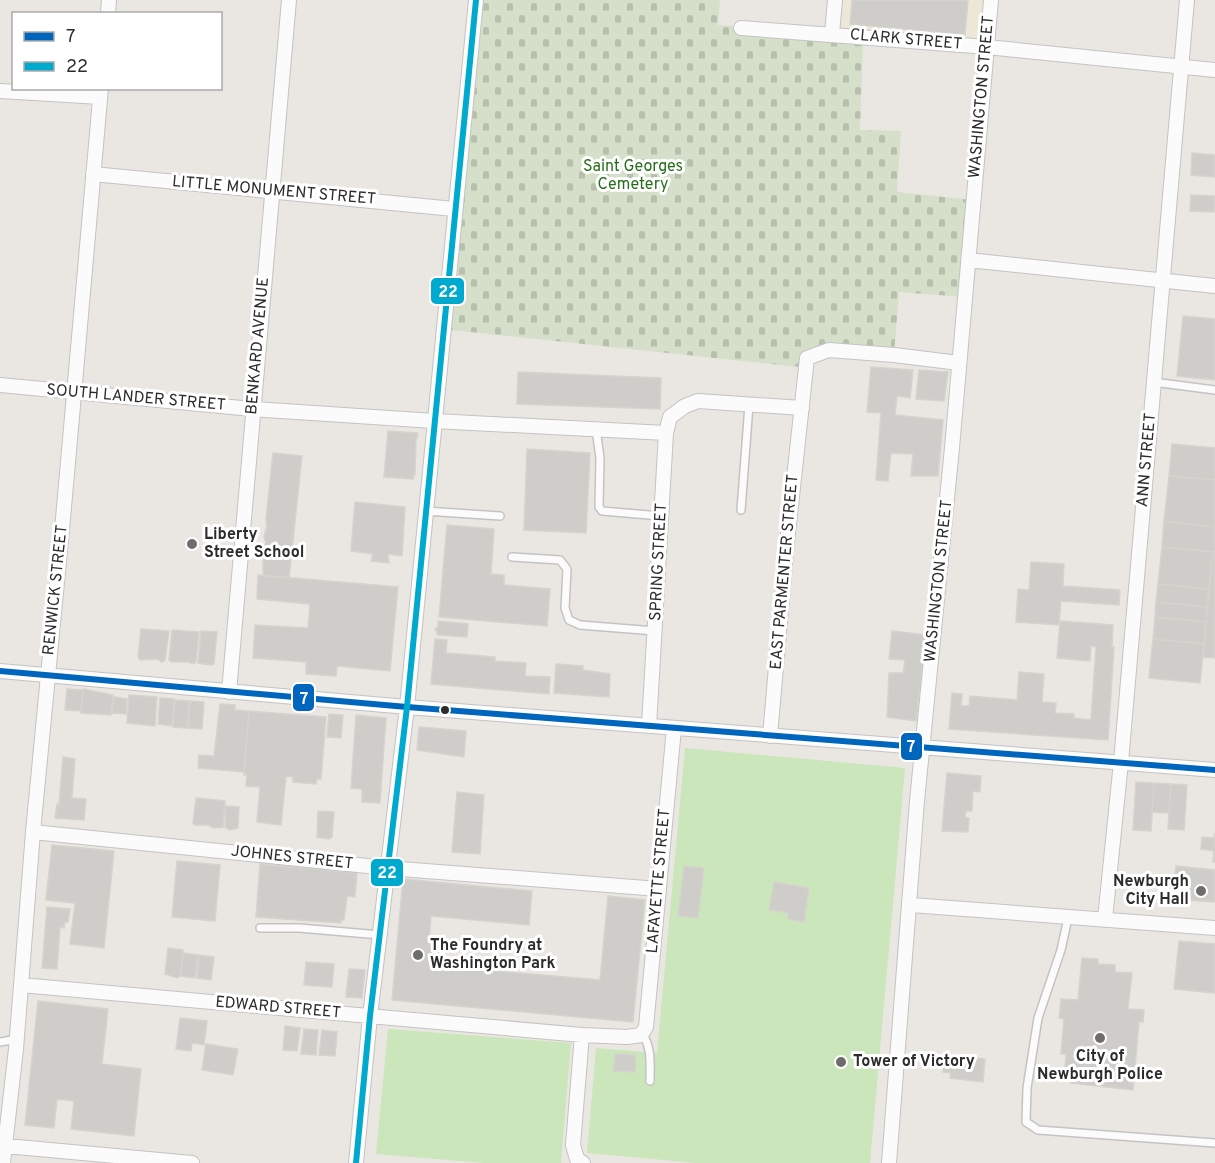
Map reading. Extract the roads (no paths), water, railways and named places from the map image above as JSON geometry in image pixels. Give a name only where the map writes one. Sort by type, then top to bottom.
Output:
[{"type":"street","name":"BENKARD AVENUE","points":[[230,692],[252,409],[289,0]]},
{"type":"street","points":[[356,1163],[370,1016],[407,707],[476,0]]},
{"type":"street","points":[[832,34],[835,0]]},
{"type":"street","name":"WASHINGTON STREET","points":[[889,1163],[911,905],[917,801],[991,0]]},
{"type":"street","name":"ANN STREET","points":[[1105,919],[1121,762],[1187,0]]},
{"type":"street","name":"CLARK STREET","points":[[741,28],[987,47],[1215,70]]},
{"type":"street","points":[[0,91],[100,93]]},
{"type":"street","name":"RENWICK STREET","points":[[3,1163],[17,1039],[33,832],[100,93]]},
{"type":"street","name":"LITTLE MONUMENT STREET","points":[[93,174],[454,209]]},
{"type":"street","points":[[968,260],[1215,286]]},
{"type":"street","name":"EAST PARMENTER STREET","points":[[770,736],[786,552],[807,358],[829,350],[959,363]]},
{"type":"street","name":"SOUTH LANDER STREET","points":[[0,385],[252,409],[666,433]]},
{"type":"street","name":"SPRING STREET","points":[[649,726],[666,433],[670,417],[685,406],[698,401],[749,405]]},
{"type":"street","points":[[749,405],[802,408]]},
{"type":"street","points":[[0,670],[407,707],[1215,770]]},
{"type":"street","name":"LAFAYETTE STREET","points":[[642,1033],[646,1027],[674,728]]},
{"type":"street","name":"JOHNES STREET","points":[[33,832],[387,868],[658,889]]},
{"type":"street","points":[[911,905],[1215,928]]},
{"type":"street","name":"EDWARD STREET","points":[[21,985],[582,1035],[627,1037],[642,1033]]},
{"type":"street","points":[[582,1035],[573,1145],[578,1160],[583,1163]]},
{"type":"street","points":[[6,1146],[192,1163]]},
{"type":"lane","points":[[1153,382],[1215,390]]},
{"type":"lane","points":[[741,510],[749,405]]},
{"type":"lane","points":[[596,429],[600,458],[599,507],[602,511],[662,516]]},
{"type":"lane","points":[[425,511],[500,516]]},
{"type":"lane","points":[[512,557],[560,560],[567,569],[565,608],[568,621],[580,625],[655,632]]},
{"type":"lane","points":[[1068,918],[1061,950],[1038,1018],[1027,1088],[1026,1122],[1038,1130],[1215,1143]]},
{"type":"lane","points":[[260,928],[299,928],[380,935]]},
{"type":"lane","points":[[642,1033],[648,1042],[651,1054],[650,1081]]},
{"type":"lane","points":[[0,1042],[17,1039]]},
{"type":"place","name":"Liberty Street School","points":[[192,544]]},
{"type":"place","name":"Newburgh City Hall","points":[[1201,891]]},
{"type":"place","name":"The Foundry at Washington Park","points":[[418,955]]},
{"type":"place","name":"City of Newburgh Police","points":[[1100,1038]]},
{"type":"place","name":"Tower of Victory","points":[[841,1062]]},
{"type":"park label","name":"Saint Georges Cemetery","points":[[633,176]]}]
